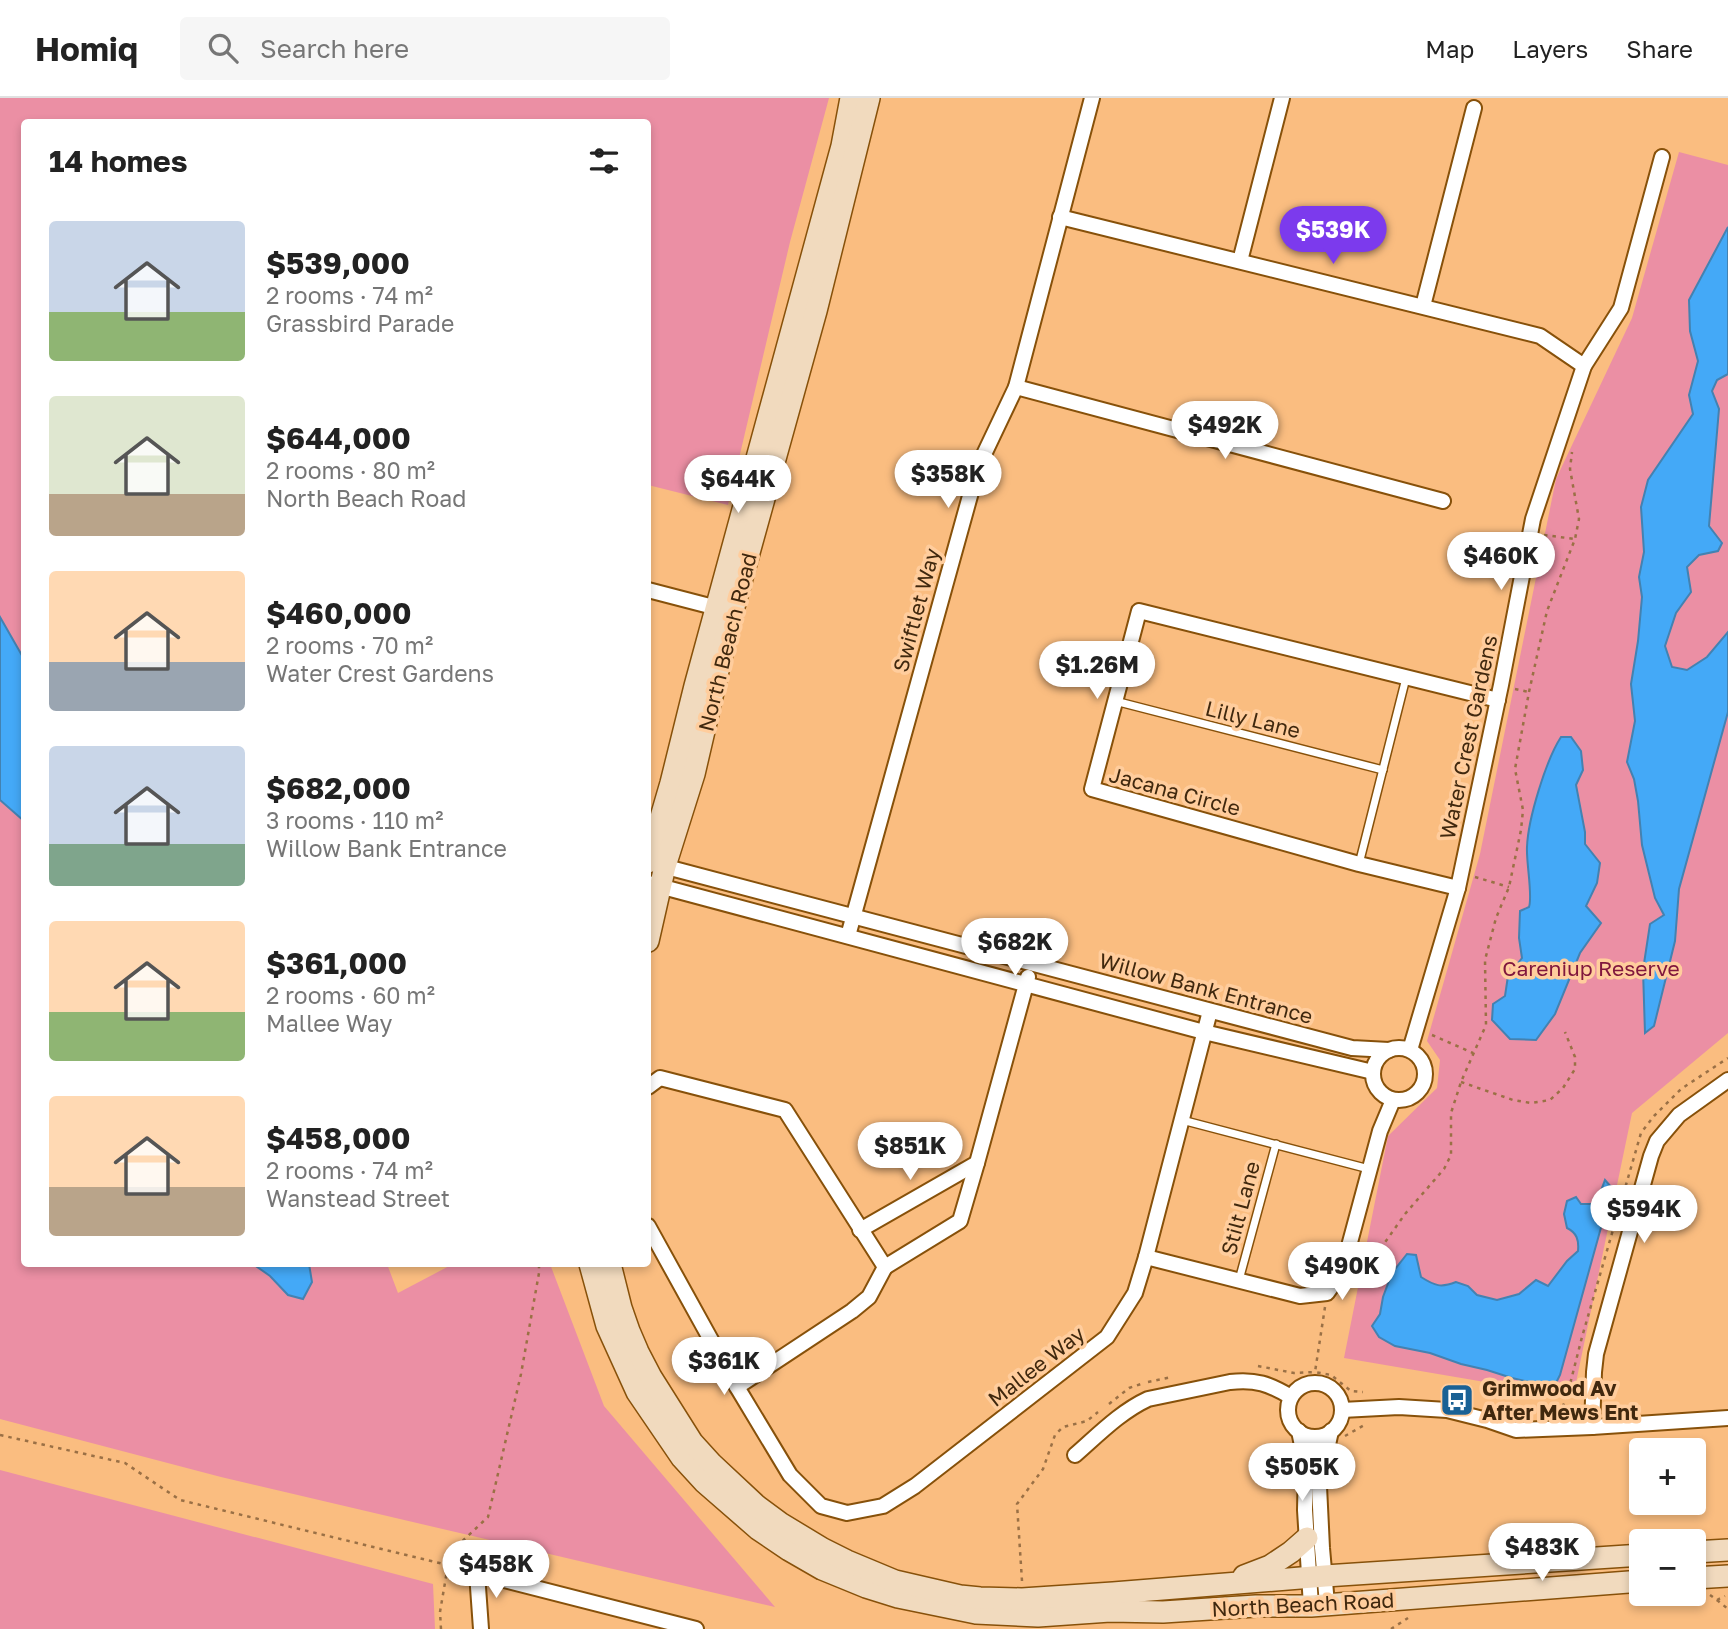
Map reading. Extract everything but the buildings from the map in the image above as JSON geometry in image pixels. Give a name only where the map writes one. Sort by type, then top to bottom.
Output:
[{"type":"main road","name":"North Beach Road","points":[[725,610],[842,146],[851,98]]},
{"type":"main road","name":"North Beach Road","points":[[651,906],[654,872],[671,783],[695,686],[725,610],[816,311],[869,98]]},
{"type":"main road","name":"North Beach Road","points":[[591,1267],[607,1326],[637,1392],[682,1458],[704,1482],[758,1529],[789,1550],[822,1569],[898,1597],[976,1613],[1038,1616],[1110,1611],[1163,1612],[1319,1605],[1629,1582]]},
{"type":"main road","name":"North Beach Road","points":[[611,1267],[625,1319],[638,1352],[692,1443],[757,1506],[780,1523],[823,1549],[895,1581],[950,1594],[1022,1599],[1629,1556]]},
{"type":"main road","points":[[1222,1584],[1270,1566],[1307,1538]]},
{"type":"main road","points":[[1706,1551],[1728,1549]]},
{"type":"street","name":"Swiftlet Way","points":[[848,936],[978,467],[1016,387],[1092,98]]},
{"type":"street","points":[[1240,261],[1282,98]]},
{"type":"street","points":[[1423,306],[1474,108]]},
{"type":"street","name":"Water Crest Gardens","points":[[1410,1050],[1458,888],[1534,519],[1584,366],[1621,308],[1662,157]]},
{"type":"street","points":[[1060,217],[1540,336],[1584,366]]},
{"type":"street","points":[[1016,387],[1443,501]]},
{"type":"street","points":[[651,591],[725,610]]},
{"type":"street","name":"Jacana Circle","points":[[1458,888],[1359,864],[1092,789],[1139,611],[1498,700]]},
{"type":"street","name":"Willow Bank Entrance","points":[[654,872],[854,916],[1352,1048],[1389,1050]]},
{"type":"street","name":"Willow Bank Entrance","points":[[654,872],[848,936],[1204,1032],[1373,1072]]},
{"type":"street","points":[[737,1387],[852,1311],[869,1297],[885,1267],[960,1221],[1032,965]]},
{"type":"street","name":"Mallee Way","points":[[651,1231],[737,1387],[790,1475],[821,1506],[847,1513],[883,1506],[915,1486],[1107,1338],[1135,1293],[1210,1011]]},
{"type":"street","points":[[1389,1050],[1410,1050],[1423,1062],[1426,1079],[1423,1087],[1410,1098],[1401,1101],[1384,1096],[1374,1081],[1376,1063],[1381,1055],[1389,1050]]},
{"type":"street","points":[[651,1085],[660,1079],[785,1110],[885,1267]]},
{"type":"street","points":[[1592,1427],[1596,1354],[1651,1156],[1657,1141],[1679,1115],[1728,1080]]},
{"type":"street","points":[[1146,1257],[1300,1296],[1327,1293],[1342,1272],[1368,1169],[1393,1100]]},
{"type":"street","points":[[860,1230],[977,1163]]},
{"type":"street","points":[[1075,1455],[1121,1415],[1148,1399],[1244,1381],[1258,1381],[1292,1397]]},
{"type":"street","points":[[1317,1577],[1322,1548],[1319,1486],[1327,1455],[1337,1435],[1342,1409],[1336,1393],[1330,1387],[1313,1383],[1297,1390],[1289,1404],[1290,1419],[1299,1431],[1306,1465],[1307,1538],[1317,1577],[1319,1605]]},
{"type":"street","points":[[1342,1409],[1399,1407],[1447,1410],[1516,1430],[1728,1418]]},
{"type":"street","points":[[1299,1431],[1315,1437],[1337,1435]]},
{"type":"street","points":[[481,1629],[477,1573],[696,1629]]},
{"type":"lane","points":[[1359,864],[1406,678]]},
{"type":"lane","name":"Lilly Lane","points":[[1115,701],[1382,770]]},
{"type":"lane","name":"Stilt Lane","points":[[1181,1120],[1368,1169]]},
{"type":"lane","name":"Stilt Lane","points":[[1239,1280],[1276,1144]]},
{"type":"path","points":[[1342,1272],[1359,1279],[1366,1275],[1405,1214],[1444,1169],[1451,1155],[1451,1113],[1486,1024],[1485,960],[1496,918],[1509,887],[1521,830],[1523,810],[1515,769],[1529,692],[1547,611],[1575,540],[1579,519],[1570,469],[1573,446]]},
{"type":"path","points":[[1531,533],[1575,540]]},
{"type":"path","points":[[1461,873],[1509,887]]},
{"type":"path","points":[[1417,1028],[1473,1053]]},
{"type":"path","points":[[1461,1082],[1513,1100],[1531,1103],[1550,1101],[1563,1088],[1575,1069],[1575,1057],[1565,1032]]},
{"type":"path","points":[[1554,1413],[1563,1406],[1567,1396],[1585,1324],[1641,1133],[1681,1089],[1728,1058]]},
{"type":"path","points":[[441,1629],[440,1612],[447,1565],[455,1548],[488,1517],[521,1374],[539,1267]]},
{"type":"path","points":[[1327,1293],[1315,1372],[1331,1374],[1351,1391],[1373,1394],[1373,1408],[1366,1425],[1337,1435]]},
{"type":"path","points":[[0,1435],[125,1463],[180,1500],[447,1565]]},
{"type":"path","points":[[1723,1584],[1728,1609]]},
{"type":"green space","points":[[0,98],[829,98],[790,242],[728,505],[651,486],[651,119],[21,119],[21,1267],[388,1267],[398,1293],[447,1267],[551,1267],[604,1406],[775,1607],[221,1477],[0,1419]]},
{"type":"green space","name":"Careniup Reserve","points":[[1679,152],[1728,165],[1728,1033],[1632,1113],[1573,1397],[1344,1358],[1388,1136],[1437,1088],[1440,1060],[1427,1041],[1480,854],[1556,479],[1632,318]]},
{"type":"green space","points":[[0,1470],[433,1584],[435,1629],[0,1629]]},
{"type":"water","points":[[1728,227],[1728,374],[1717,380],[1712,391],[1719,409],[1709,526],[1722,543],[1718,551],[1699,555],[1687,567],[1691,592],[1676,613],[1665,646],[1672,667],[1687,670],[1707,657],[1728,632],[1728,712],[1679,889],[1675,941],[1654,1026],[1645,1033],[1643,970],[1650,924],[1664,915],[1655,898],[1642,845],[1638,801],[1634,779],[1627,762],[1635,721],[1631,684],[1642,597],[1639,577],[1644,552],[1641,507],[1648,480],[1693,414],[1689,395],[1698,361],[1690,331],[1689,300]]},
{"type":"water","points":[[0,617],[21,654],[21,818],[0,800]]},
{"type":"water","points":[[1561,737],[1571,737],[1581,751],[1583,770],[1576,785],[1585,844],[1600,863],[1597,883],[1586,906],[1601,923],[1580,953],[1555,1014],[1536,1040],[1510,1039],[1492,1020],[1493,1004],[1505,996],[1508,976],[1522,958],[1519,938],[1520,911],[1529,907],[1530,902],[1528,835],[1544,775]]},
{"type":"water","points":[[1605,1180],[1612,1188],[1556,1383],[1550,1387],[1512,1378],[1430,1353],[1395,1346],[1379,1337],[1372,1326],[1380,1314],[1392,1273],[1407,1254],[1416,1255],[1421,1277],[1430,1282],[1446,1285],[1456,1282],[1468,1286],[1477,1295],[1497,1300],[1519,1294],[1536,1280],[1548,1286],[1578,1251],[1577,1237],[1567,1228],[1564,1214],[1567,1201],[1576,1197],[1581,1204],[1596,1204]]},
{"type":"water","points":[[257,1267],[310,1267],[312,1282],[303,1299],[288,1295]]},
{"type":"place","name":"Grimwood Av After Mews Ent","points":[[1457,1400]]}]
